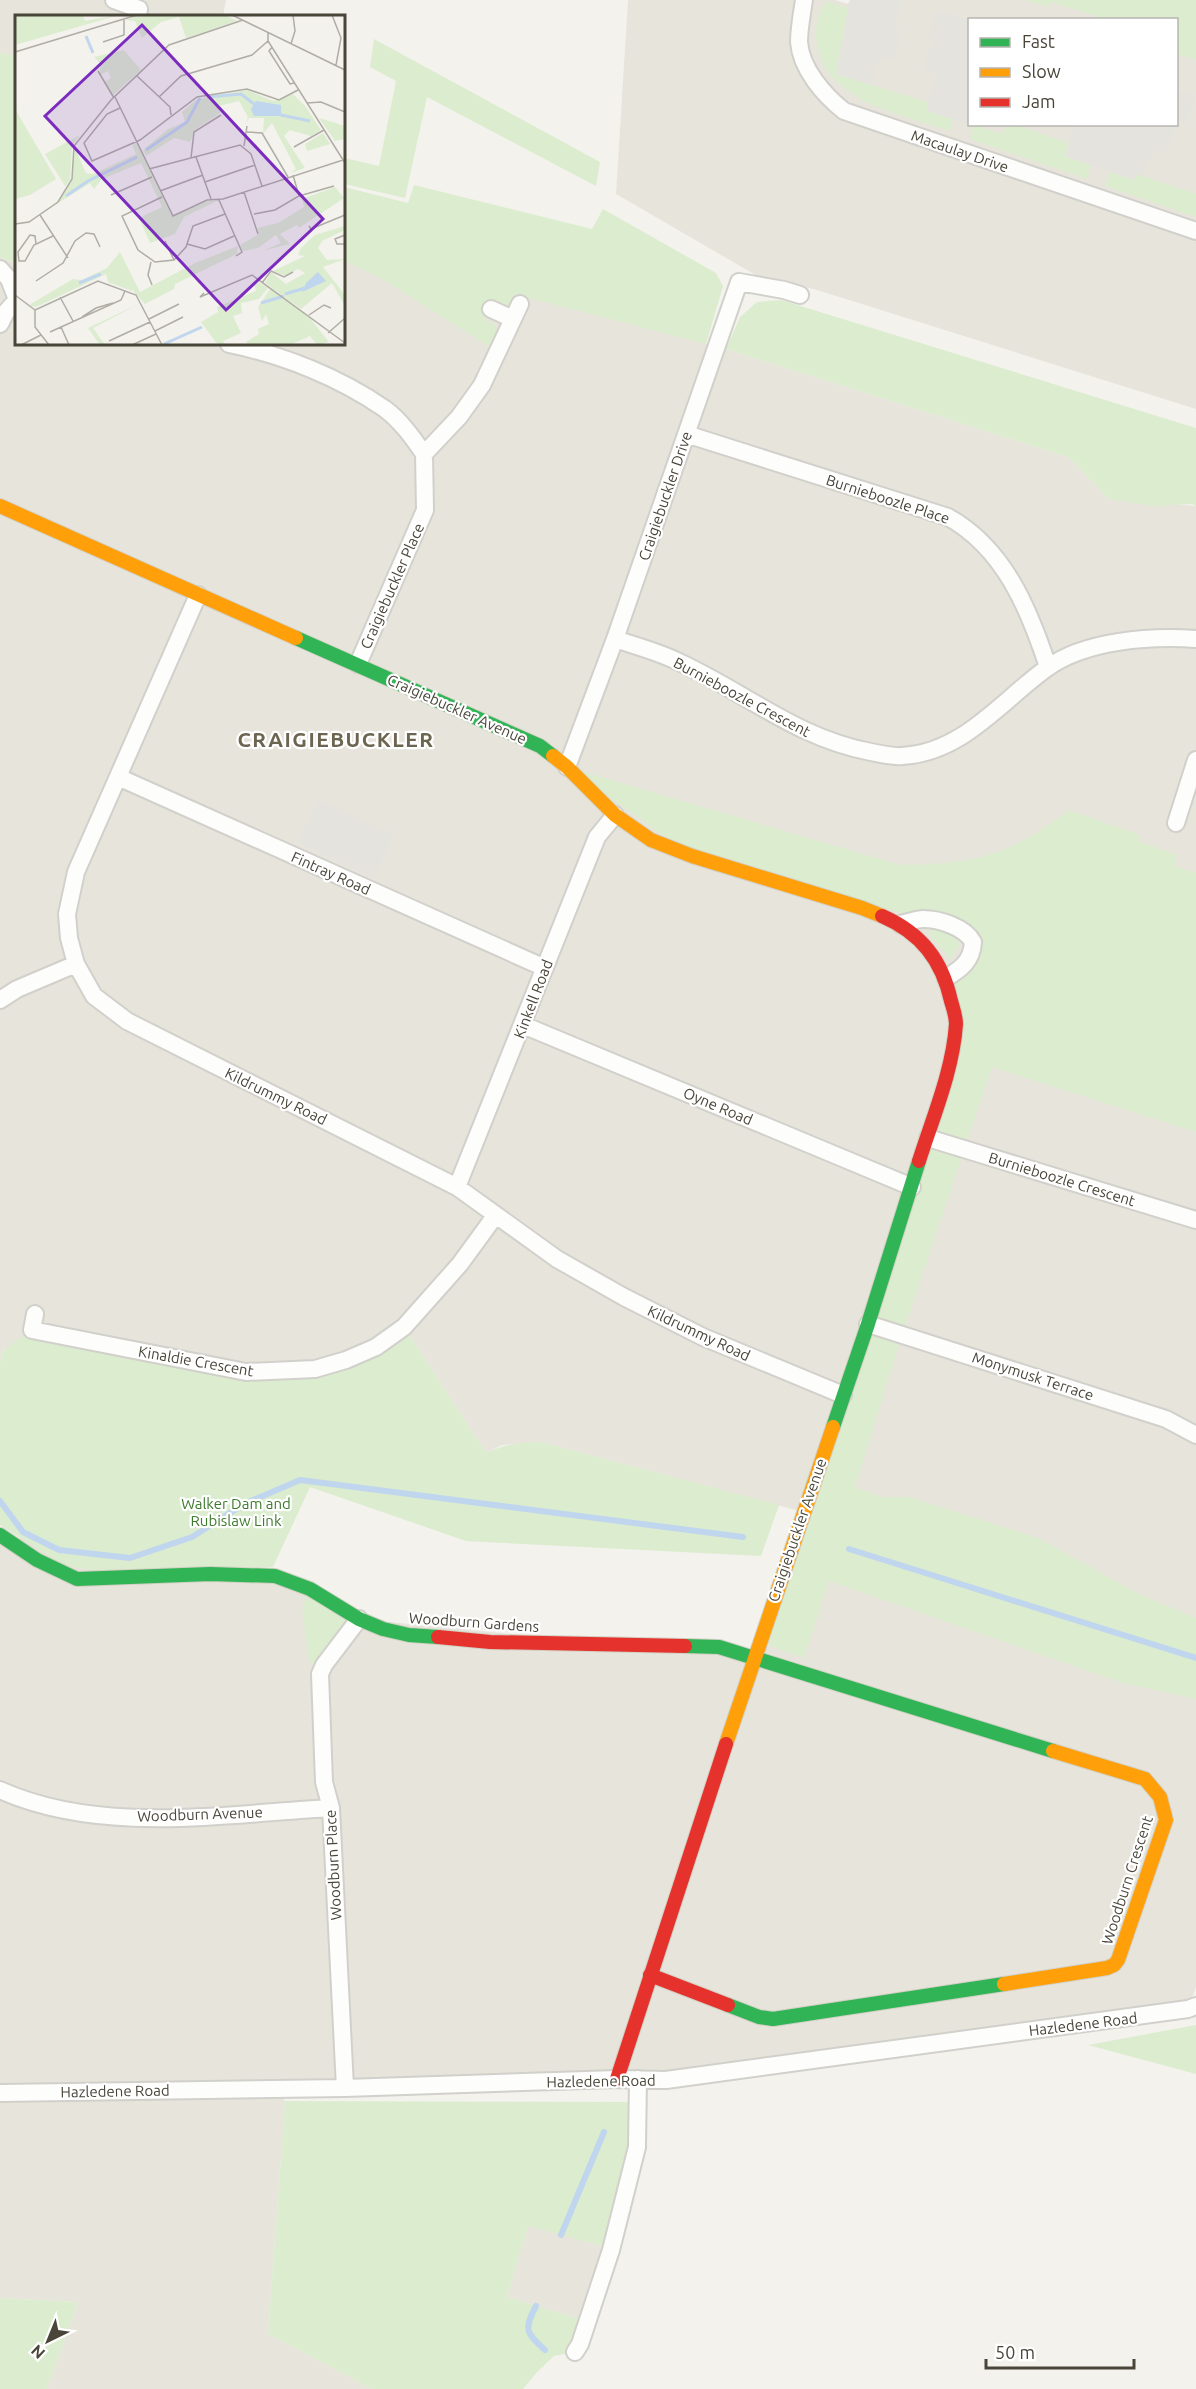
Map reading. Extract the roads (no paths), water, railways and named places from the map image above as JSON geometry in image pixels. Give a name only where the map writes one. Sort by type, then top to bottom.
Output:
[{"type":"street","points":[[114,0],[139,9]]},
{"type":"street","name":"Macaulay Drive","points":[[804,0],[799,44],[808,70],[824,95],[844,111],[1196,231]]},
{"type":"street","points":[[0,269],[9,279],[15,296]]},
{"type":"street","name":"Craigiebuckler Drive","points":[[567,767],[615,639],[739,282],[800,295]]},
{"type":"street","points":[[0,324],[15,300]]},
{"type":"street","points":[[234,345],[262,351],[325,375],[386,410],[408,431],[424,454],[459,417],[482,385],[516,311],[491,309]]},
{"type":"street","name":"Burnieboozle Place","points":[[686,434],[948,517],[966,527],[992,552],[1006,571],[1020,596],[1048,667]]},
{"type":"street","name":"Craigiebuckler Place","points":[[358,664],[425,510],[424,454]]},
{"type":"street","name":"Craigiebuckler Avenue","points":[[0,506],[540,746],[567,767],[615,815],[651,840],[692,856],[862,908],[900,924],[930,951],[946,978],[956,1021],[951,1058],[928,1138],[868,1324],[754,1658],[617,2079]]},
{"type":"street","name":"Kildrummy Road","points":[[198,594],[76,872],[67,914],[69,938],[76,964],[94,996],[127,1021],[457,1187],[557,1259],[624,1298],[703,1337],[843,1395]]},
{"type":"street","name":"Burnieboozle Crescent","points":[[615,639],[679,661],[781,720],[820,738],[848,748],[902,757],[931,751],[958,738],[988,718],[1048,667],[1074,655],[1104,645],[1142,639],[1196,639]]},
{"type":"street","points":[[1176,823],[1196,760]]},
{"type":"street","name":"Fintray Road","points":[[118,777],[544,968]]},
{"type":"street","name":"Kinkell Road","points":[[457,1187],[597,837],[615,815]]},
{"type":"street","points":[[900,924],[924,919],[958,927],[969,936],[973,942],[969,960],[960,970],[946,978]]},
{"type":"street","points":[[0,1000],[17,989],[76,964]]},
{"type":"street","name":"Oyne Road","points":[[523,1025],[912,1187]]},
{"type":"street","name":"Burnieboozle Crescent","points":[[928,1138],[1196,1220]]},
{"type":"street","name":"Kinaldie Crescent","points":[[35,1314],[32,1330],[246,1372],[315,1370],[376,1347],[404,1327],[460,1264],[495,1216]]},
{"type":"street","name":"Monymusk Terrace","points":[[868,1324],[1166,1419],[1196,1435]]},
{"type":"street","name":"Woodburn Gardens","points":[[0,1535],[37,1560],[77,1579],[210,1574],[275,1576],[310,1589],[359,1619],[383,1629],[409,1635],[490,1642],[719,1647],[754,1658]]},
{"type":"street","name":"Woodburn Place","points":[[345,2088],[331,1808],[324,1782],[320,1674],[324,1665],[359,1619]]},
{"type":"street","name":"Woodburn Crescent","points":[[650,1975],[759,2017],[773,2019],[1107,1968],[1118,1960],[1166,1820],[1159,1793],[1145,1779],[754,1658]]},
{"type":"street","name":"Woodburn Avenue","points":[[0,1790],[58,1810],[149,1819],[331,1808]]},
{"type":"street","name":"Hazledene Road","points":[[0,2093],[345,2088],[617,2079],[666,2080],[1166,2013],[1196,2006]]},
{"type":"street","points":[[575,2352],[580,2344],[611,2250],[637,2147],[638,2079]]},
{"type":"waterway","points":[[0,1501],[23,1532],[59,1550],[130,1558],[192,1537],[244,1504],[300,1480],[743,1537]]},
{"type":"waterway","points":[[849,1549],[1196,1658]]},
{"type":"waterway","points":[[561,2235],[604,2132]]},
{"type":"waterway","points":[[536,2306],[528,2330],[533,2339],[545,2350]]},
{"type":"district","name":"CRAIGIEBUCKLER","points":[[336,739]]},
{"type":"park label","name":"Walker Dam and Rubislaw Link","points":[[236,1512]]}]
